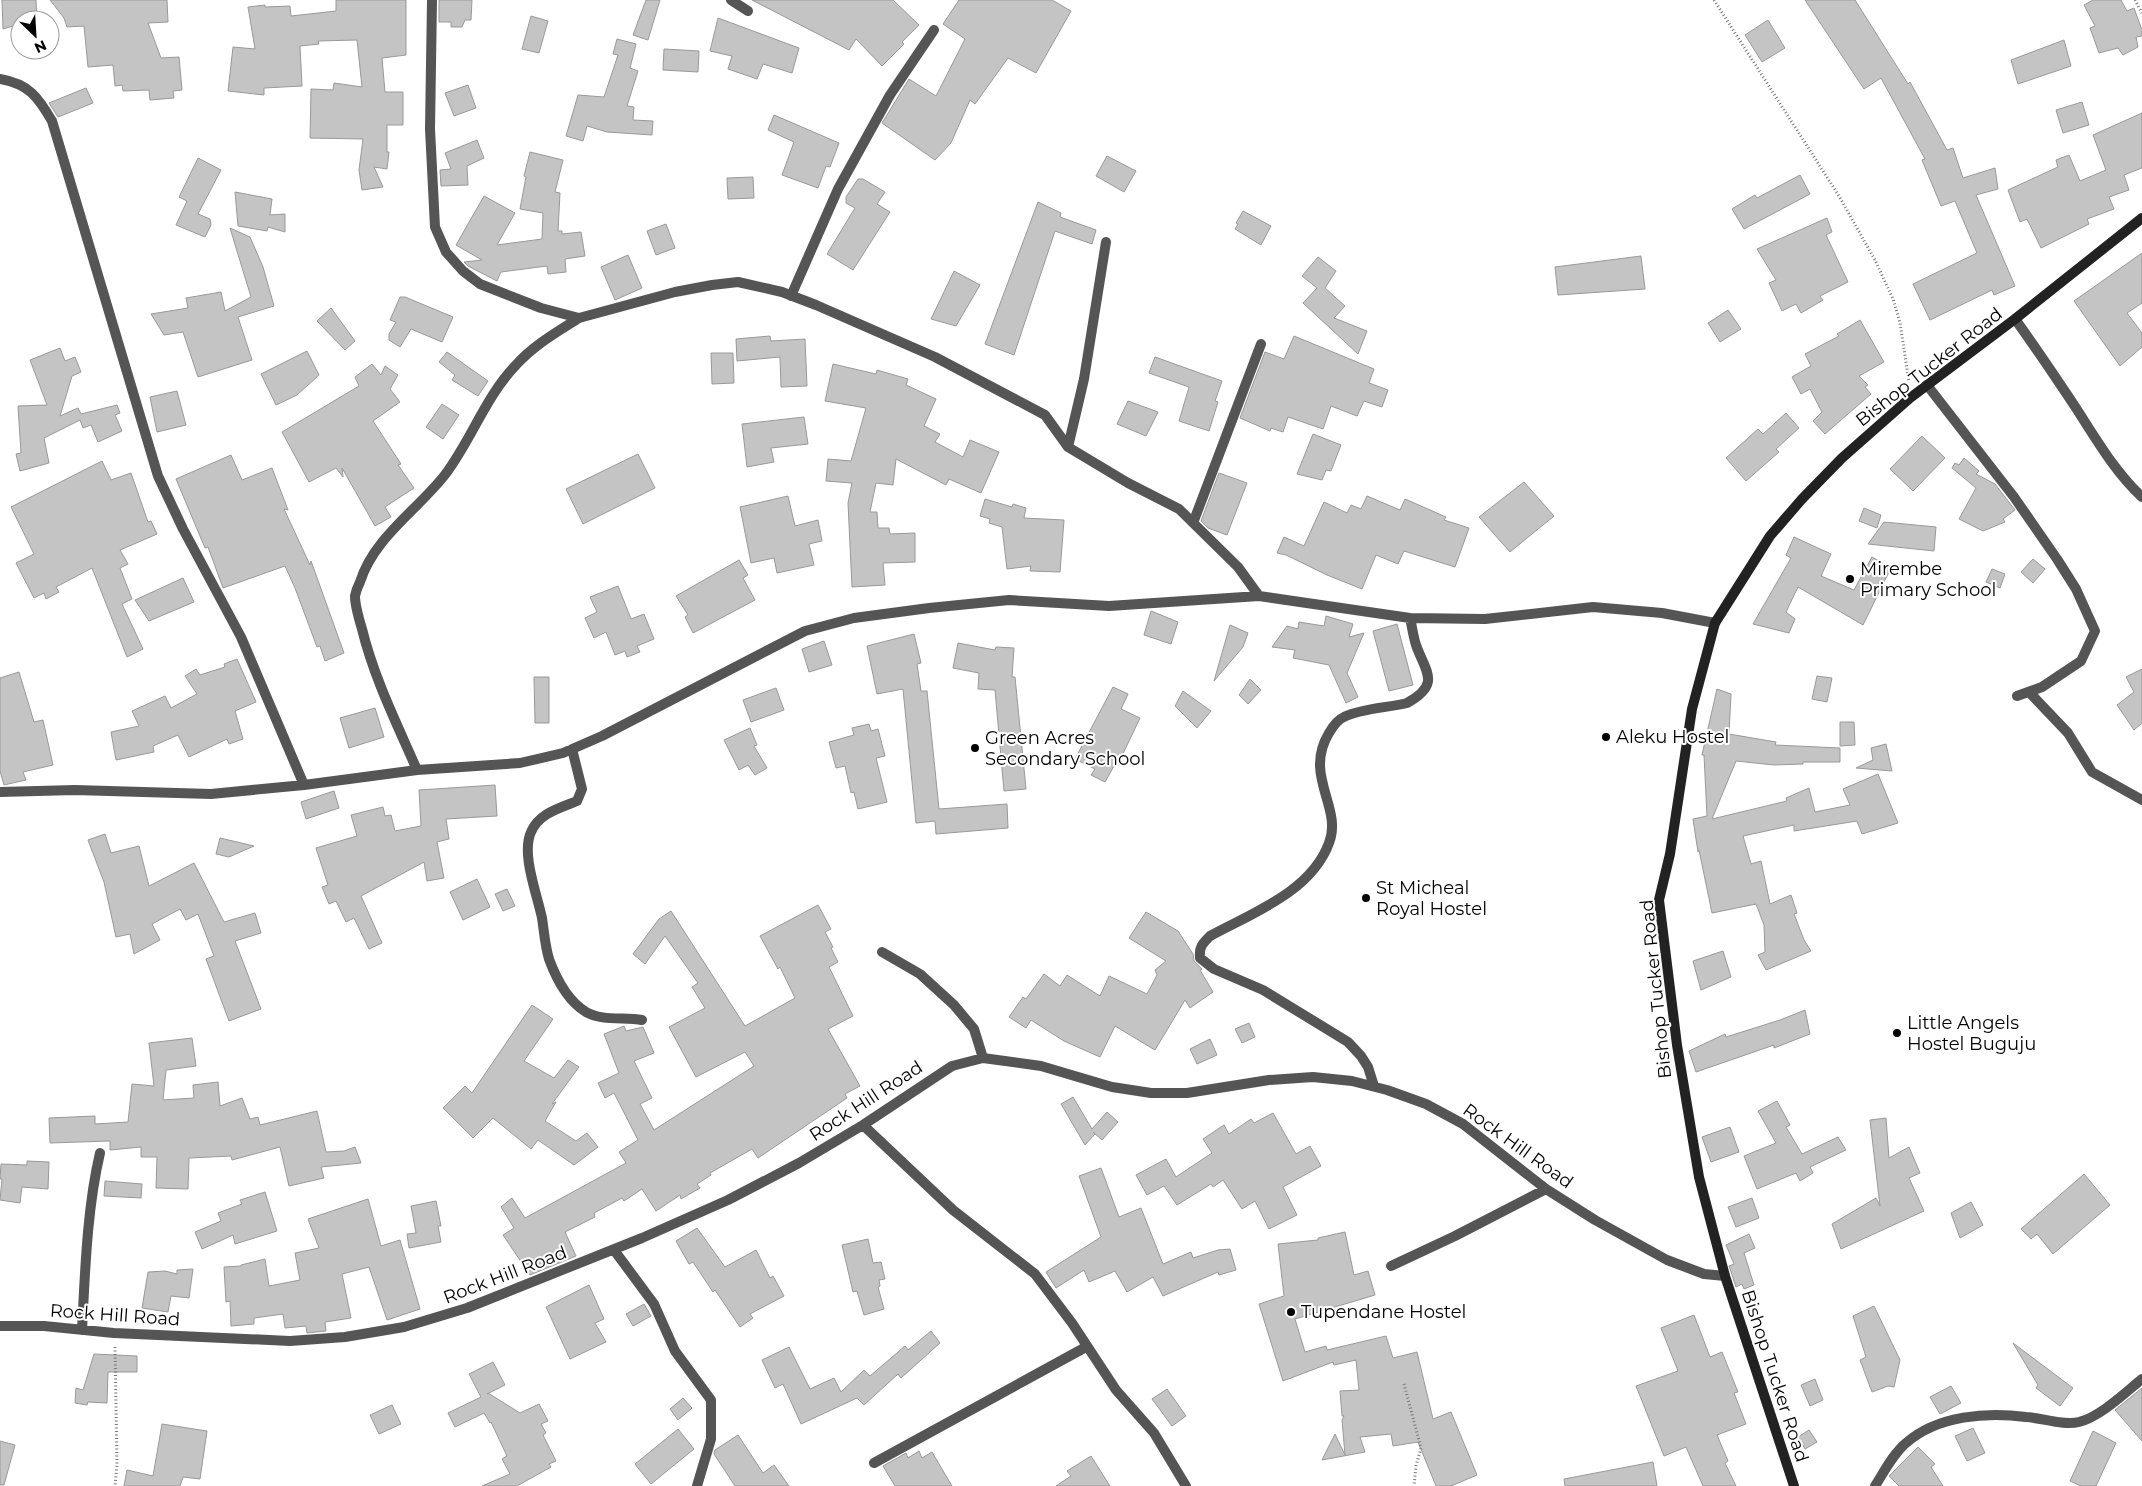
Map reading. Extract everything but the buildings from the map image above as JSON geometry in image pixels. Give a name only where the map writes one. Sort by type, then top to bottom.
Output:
[{"type":"main road","name":"Bishop Tucker Road","points":[[1794,1486],[1725,1276],[1699,1177],[1677,1046],[1659,900],[1670,854],[1692,709],[1715,624],[1770,536],[1842,458],[1910,398],[2015,319],[2142,218]]},
{"type":"street","points":[[432,0],[430,129],[434,227],[446,252],[463,271],[480,284],[541,308],[579,318]]},
{"type":"street","points":[[731,0],[748,11]]},
{"type":"street","points":[[791,296],[838,189],[890,95],[934,30]]},
{"type":"street","points":[[0,79],[22,85],[38,98],[52,121],[158,476],[183,529],[242,637],[304,785]]},
{"type":"street","points":[[1068,447],[1084,379],[1106,242]]},
{"type":"street","points":[[418,770],[379,682],[364,639],[355,596],[368,562],[378,546],[444,476],[470,436],[488,403],[515,365],[548,337],[579,318],[675,292],[738,282],[791,296],[935,357],[1045,415],[1068,447],[1128,483],[1179,509],[1238,567],[1259,596]]},
{"type":"street","points":[[2015,319],[2045,360],[2100,446],[2130,486],[2142,497]]},
{"type":"street","points":[[1192,523],[1261,344]]},
{"type":"street","points":[[1927,385],[2014,497],[2052,552],[2076,589],[2095,631],[2081,661],[2042,687],[2017,696]]},
{"type":"street","points":[[0,792],[75,790],[211,794],[304,785],[418,770],[520,763],[572,749],[602,736],[805,631],[854,618],[1009,600],[1109,606],[1259,596],[1410,618],[1485,619],[1593,607],[1662,613],[1715,624]]},
{"type":"street","points":[[1374,1086],[1368,1067],[1348,1042],[1262,990],[1205,964],[1200,958],[1199,950],[1210,936],[1290,892],[1310,874],[1324,855],[1330,842],[1332,830],[1331,816],[1320,778],[1320,760],[1325,740],[1335,723],[1342,717],[1407,703],[1424,690],[1429,674],[1416,644],[1410,618]]},
{"type":"street","points":[[2029,692],[2068,733],[2092,772],[2142,800]]},
{"type":"street","points":[[572,749],[582,789],[577,801],[552,811],[536,823],[530,833],[528,850],[532,879],[549,958],[570,998],[585,1011],[598,1017],[626,1017],[642,1020]]},
{"type":"street","points":[[882,952],[920,974],[954,1006],[974,1030],[983,1058]]},
{"type":"street","name":"Rock Hill Road","points":[[0,1326],[44,1326],[114,1333],[290,1341],[345,1337],[404,1326],[467,1308],[614,1250],[728,1200],[799,1163],[863,1125],[952,1066],[983,1058],[1041,1066],[1112,1087],[1151,1093],[1187,1093],[1269,1080],[1313,1077],[1352,1081],[1374,1086],[1426,1104],[1464,1124],[1546,1189],[1595,1220],[1667,1260],[1704,1274],[1725,1276]]},
{"type":"street","points":[[863,1125],[953,1210],[1035,1274],[1072,1323],[1116,1390],[1154,1433],[1186,1486]]},
{"type":"street","points":[[82,1330],[87,1251],[100,1153]]},
{"type":"street","points":[[1391,1266],[1455,1236],[1546,1189]]},
{"type":"street","points":[[614,1250],[654,1304],[675,1351],[711,1400],[711,1440],[697,1486]]},
{"type":"street","points":[[874,1463],[1086,1347]]},
{"type":"street","points":[[1875,1486],[1906,1442],[1924,1431],[1946,1422],[1968,1416],[1988,1414],[2026,1416],[2066,1423],[2079,1422],[2099,1412],[2142,1379]]},
{"type":"path","points":[[1714,0],[1839,196],[1875,260],[1893,298],[1906,361],[1910,398]]},
{"type":"path","points":[[2135,0],[2142,13]]},
{"type":"path","points":[[114,1333],[117,1465],[115,1486]]},
{"type":"path","points":[[1404,1384],[1421,1448],[1416,1466],[1414,1486]]},
{"type":"place","name":"Mirembe Primary School","points":[[1850,579]]},
{"type":"place","name":"Aleku Hostel","points":[[1606,737]]},
{"type":"place","name":"Green Acres Secondary School","points":[[975,748]]},
{"type":"place","name":"St Micheal Royal Hostel","points":[[1366,898]]},
{"type":"place","name":"Little Angels Hostel Buguju","points":[[1897,1033]]},
{"type":"place","name":"Tupendane Hostel","points":[[1291,1312]]}]
